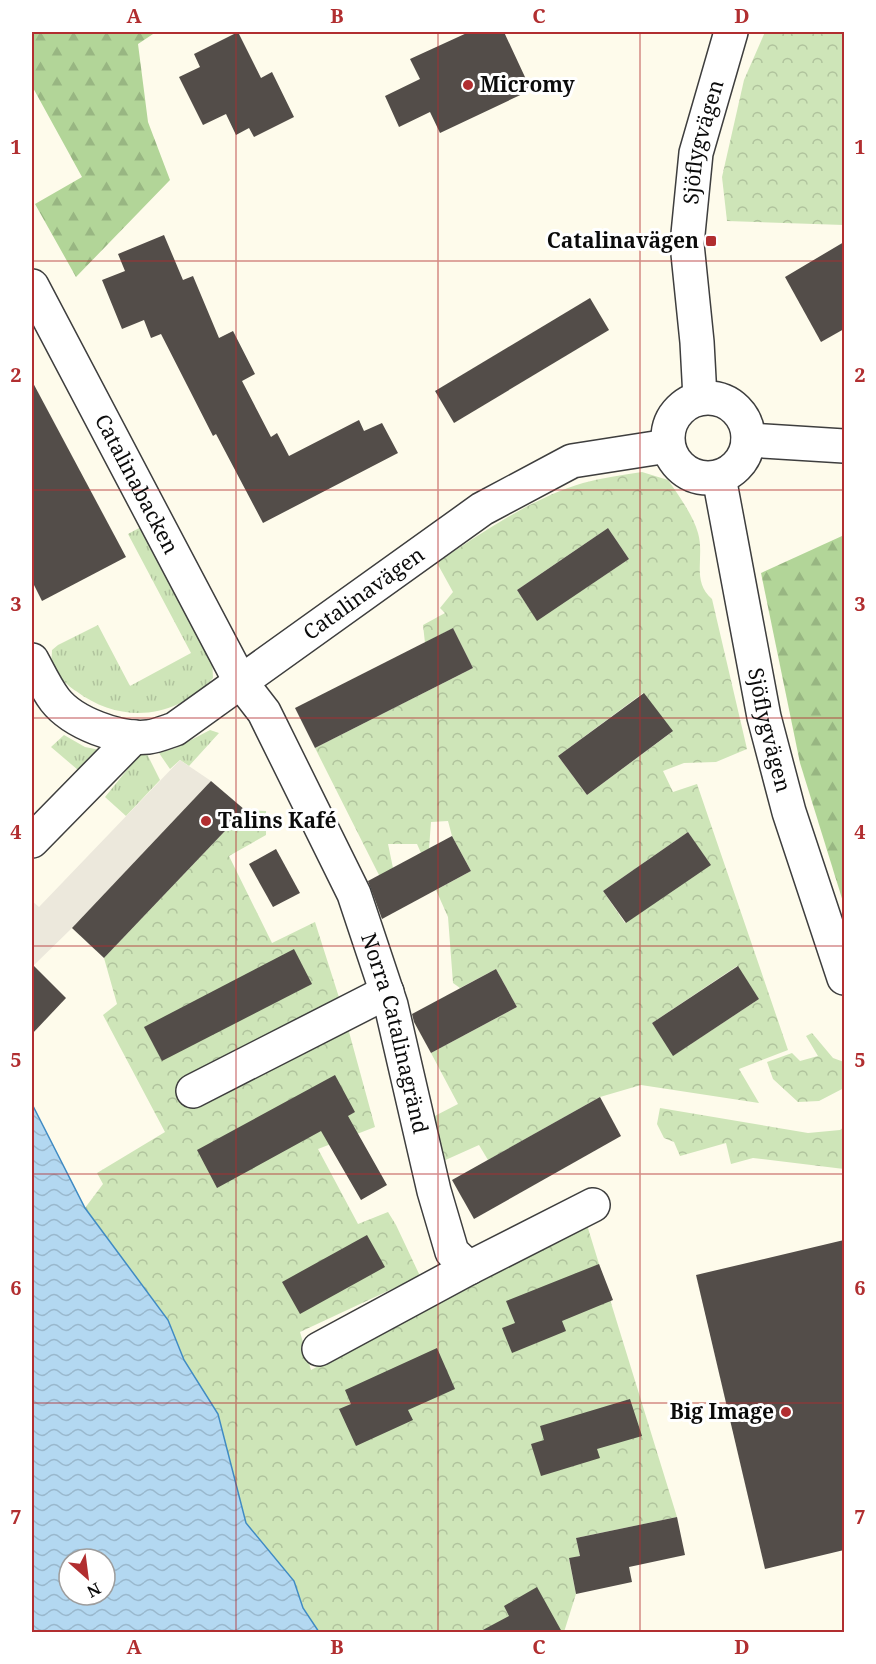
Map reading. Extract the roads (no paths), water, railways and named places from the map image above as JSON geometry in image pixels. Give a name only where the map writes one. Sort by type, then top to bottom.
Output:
[{"type":"street","name":"Sjöflygvägen","points":[[700,398],[687,244],[696,153],[731,32]]},
{"type":"street","name":"Catalinabacken","points":[[32,286],[240,681]]},
{"type":"street","points":[[700,398],[712,398],[734,407],[747,428],[748,441],[746,453],[740,464],[719,477],[706,479],[687,472],[673,459],[668,446],[668,432],[672,419],[679,410],[700,398]]},
{"type":"street","points":[[748,441],[844,446]]},
{"type":"street","name":"Catalinavägen","points":[[134,737],[150,737],[175,729],[482,509],[572,461],[668,446]]},
{"type":"street","name":"Sjöflygvägen","points":[[719,477],[764,717],[789,812],[844,978]]},
{"type":"street","points":[[32,660],[56,701],[72,716],[97,728],[134,737]]},
{"type":"street","name":"Norra Catalinagränd","points":[[240,681],[264,712],[354,894],[387,992],[437,1201],[452,1252],[469,1268]]},
{"type":"street","points":[[32,841],[134,737]]},
{"type":"street","points":[[193,1091],[387,992]]},
{"type":"street","points":[[319,1349],[469,1268],[593,1205]]},
{"type":"water","points":[[32,1104],[85,1208],[168,1320],[184,1360],[218,1414],[246,1523],[294,1581],[303,1608],[319,1632],[32,1632]]},
{"type":"place","name":"Micromy","points":[[468,85]]},
{"type":"place","name":"Catalinavägen","points":[[711,241]]},
{"type":"place","name":"Talins Kafé","points":[[206,821]]},
{"type":"place","name":"Big Image","points":[[786,1412]]}]
